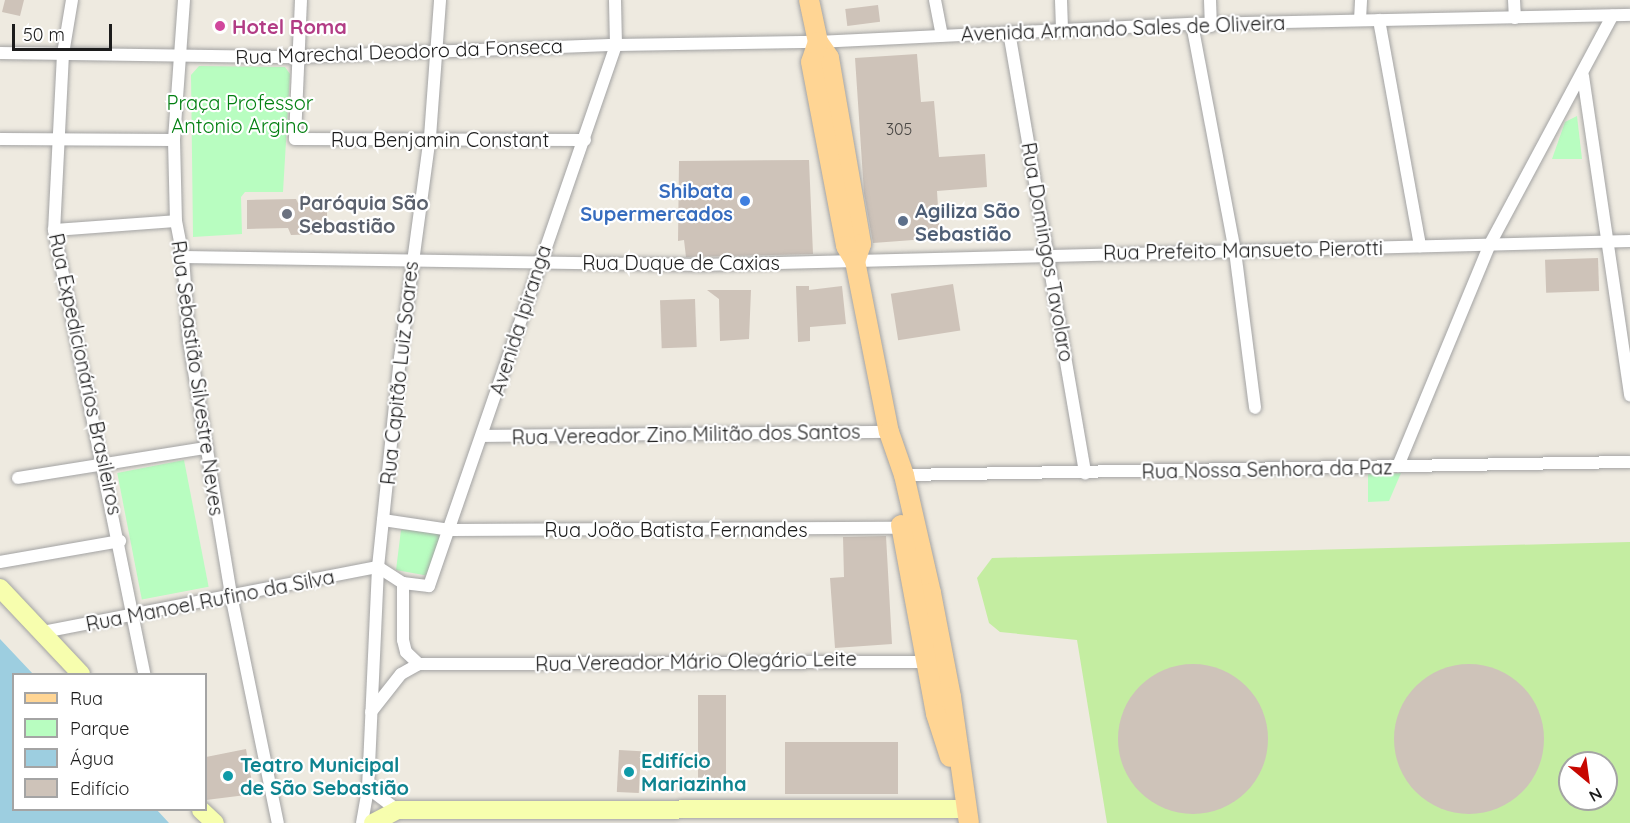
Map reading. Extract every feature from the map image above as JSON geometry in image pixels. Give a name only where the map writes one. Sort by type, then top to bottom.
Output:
[{"type":"main road","points":[[809,0],[818,42],[829,58],[861,244],[855,261],[889,432],[904,474],[951,697],[967,816]]},
{"type":"main road","points":[[889,432],[890,475],[936,714],[967,816]]},
{"type":"main road","points":[[1,589],[79,673]]},
{"type":"main road","points":[[373,823],[396,810],[967,816]]},
{"type":"main road","points":[[202,811],[215,823]]},
{"type":"street","name":"Rua Expedicionários Brasileiros","points":[[72,0],[63,54],[54,230],[120,541],[131,617],[144,673]]},
{"type":"street","name":"Rua Sebastião Silvestre Neves","points":[[184,0],[174,140],[176,221],[183,257],[189,341],[204,448],[231,595],[278,823]]},
{"type":"street","points":[[298,57],[301,0]]},
{"type":"street","name":"Rua Capitão Luiz Soares","points":[[362,823],[368,788],[378,567],[412,261],[430,137],[440,0]]},
{"type":"street","name":"Avenida Ipiranga","points":[[403,583],[429,586],[451,530],[538,261],[585,140],[616,45],[615,0]]},
{"type":"street","points":[[935,0],[942,35]]},
{"type":"street","points":[[1061,0],[1062,29]]},
{"type":"street","points":[[1210,0],[1211,26]]},
{"type":"street","points":[[1360,20],[1361,0]]},
{"type":"street","points":[[1514,0],[1515,18]]},
{"type":"street","name":"Avenida Armando Sales de Oliveira","points":[[616,45],[818,42],[1191,24],[1211,26],[1360,20],[1630,15]]},
{"type":"street","points":[[1398,466],[1490,244],[1583,76],[1612,16]]},
{"type":"street","points":[[1379,20],[1420,246]]},
{"type":"street","points":[[1191,24],[1235,251],[1255,408]]},
{"type":"street","name":"Rua Domingos Tavolaro","points":[[1009,32],[1050,255],[1085,473]]},
{"type":"street","name":"Rua Marechal Deodoro da Fonseca","points":[[0,52],[298,57],[616,45]]},
{"type":"street","name":"Rua Benjamin Constant","points":[[298,57],[295,139],[430,137],[585,140]]},
{"type":"street","points":[[1583,76],[1630,396]]},
{"type":"street","points":[[0,139],[174,140]]},
{"type":"street","points":[[54,230],[176,221]]},
{"type":"street","name":"Rua Prefeito Mansueto Pierotti","points":[[855,261],[1630,241]]},
{"type":"street","name":"Rua Duque de Caxias","points":[[183,257],[700,265],[855,261]]},
{"type":"street","name":"Rua Vereador Zino Militão dos Santos","points":[[483,436],[889,432]]},
{"type":"street","points":[[18,478],[104,462],[204,448]]},
{"type":"street","name":"Rua Nossa Senhora da Paz","points":[[904,474],[1085,473],[1630,462]]},
{"type":"street","name":"Rua João Batista Fernandes","points":[[383,520],[451,530],[902,528]]},
{"type":"street","points":[[0,562],[120,541]]},
{"type":"street","points":[[371,712],[401,675],[419,664],[406,652],[403,640],[403,583],[378,567]]},
{"type":"street","name":"Rua Manoel Rufino da Silva","points":[[43,632],[131,617],[378,567]]},
{"type":"street","points":[[926,660],[940,669],[951,697]]},
{"type":"street","name":"Rua Vereador Mário Olegário Leite","points":[[419,664],[926,660]]},
{"type":"street","points":[[368,788],[396,810]]},
{"type":"green space","name":"Praça Professor Antonio Argino","points":[[199,66],[285,67],[290,74],[283,192],[245,192],[241,197],[242,234],[193,237],[191,75]]},
{"type":"green space","points":[[1577,116],[1582,159],[1552,159],[1565,122]]},
{"type":"green space","points":[[184,460],[209,587],[142,600],[117,473]]},
{"type":"green space","points":[[1401,473],[1389,501],[1368,502],[1368,474]]},
{"type":"green space","points":[[444,526],[429,576],[396,570],[401,530]]},
{"type":"green space","points":[[1630,542],[1630,823],[1107,823],[1077,640],[1000,632],[989,623],[977,578],[992,558]]},
{"type":"water","points":[[0,639],[32,673],[12,673],[12,811],[158,811],[169,823],[0,823]]},
{"type":"building","points":[[5,0],[24,0],[20,16],[2,12]]},
{"type":"building","points":[[878,5],[880,22],[847,26],[845,9]]},
{"type":"building","points":[[917,54],[921,102],[934,101],[939,157],[985,154],[987,187],[937,191],[940,238],[873,243],[864,193],[855,58]]},
{"type":"building","name":"Shibata Supermercados","points":[[809,160],[813,254],[686,257],[684,240],[678,241],[679,161]]},
{"type":"building","name":"Paróquia São Sebastião","points":[[296,199],[298,203],[327,202],[327,226],[323,226],[323,234],[291,235],[288,228],[247,229],[247,200]]},
{"type":"building","points":[[1598,258],[1599,291],[1546,293],[1545,260]]},
{"type":"building","points":[[953,284],[960,330],[898,340],[891,294]]},
{"type":"building","points":[[796,286],[809,286],[809,290],[842,286],[846,324],[810,327],[810,341],[798,342]]},
{"type":"building","points":[[707,290],[751,290],[749,339],[720,341],[719,299]]},
{"type":"building","points":[[695,299],[697,347],[662,348],[660,300]]},
{"type":"building","points":[[886,536],[892,644],[835,648],[830,578],[844,577],[843,537]]},
{"type":"building","points":[[1193,664],[1222,670],[1246,686],[1262,710],[1268,739],[1262,768],[1246,792],[1222,808],[1193,814],[1164,808],[1140,792],[1124,768],[1118,739],[1124,710],[1140,686],[1164,670]]},
{"type":"building","points":[[1469,664],[1498,669],[1511,676],[1522,686],[1532,697],[1539,710],[1544,739],[1539,768],[1532,781],[1522,792],[1511,802],[1498,809],[1469,814],[1440,809],[1427,802],[1416,792],[1406,781],[1399,768],[1394,739],[1399,710],[1406,697],[1416,686],[1427,676],[1440,669]]},
{"type":"building","points":[[698,695],[726,695],[726,785],[698,785]]},
{"type":"building","points":[[785,742],[898,742],[898,794],[785,794]]},
{"type":"building","name":"Teatro Municipal de São Sebastião","points":[[246,749],[254,794],[207,800],[207,757]]},
{"type":"building","name":"Edifício Mariazinha","points":[[619,750],[641,751],[639,793],[617,792]]},
{"type":"place","name":"Hotel Roma","points":[[220,26]]},
{"type":"place","name":"Shibata Supermercados","points":[[745,201]]},
{"type":"place","name":"Paróquia São Sebastião","points":[[287,214]]},
{"type":"place","name":"Agiliza São Sebastião","points":[[903,221]]},
{"type":"place","name":"Edifício Mariazinha","points":[[629,772]]},
{"type":"place","name":"Teatro Municipal de São Sebastião","points":[[228,776]]}]
